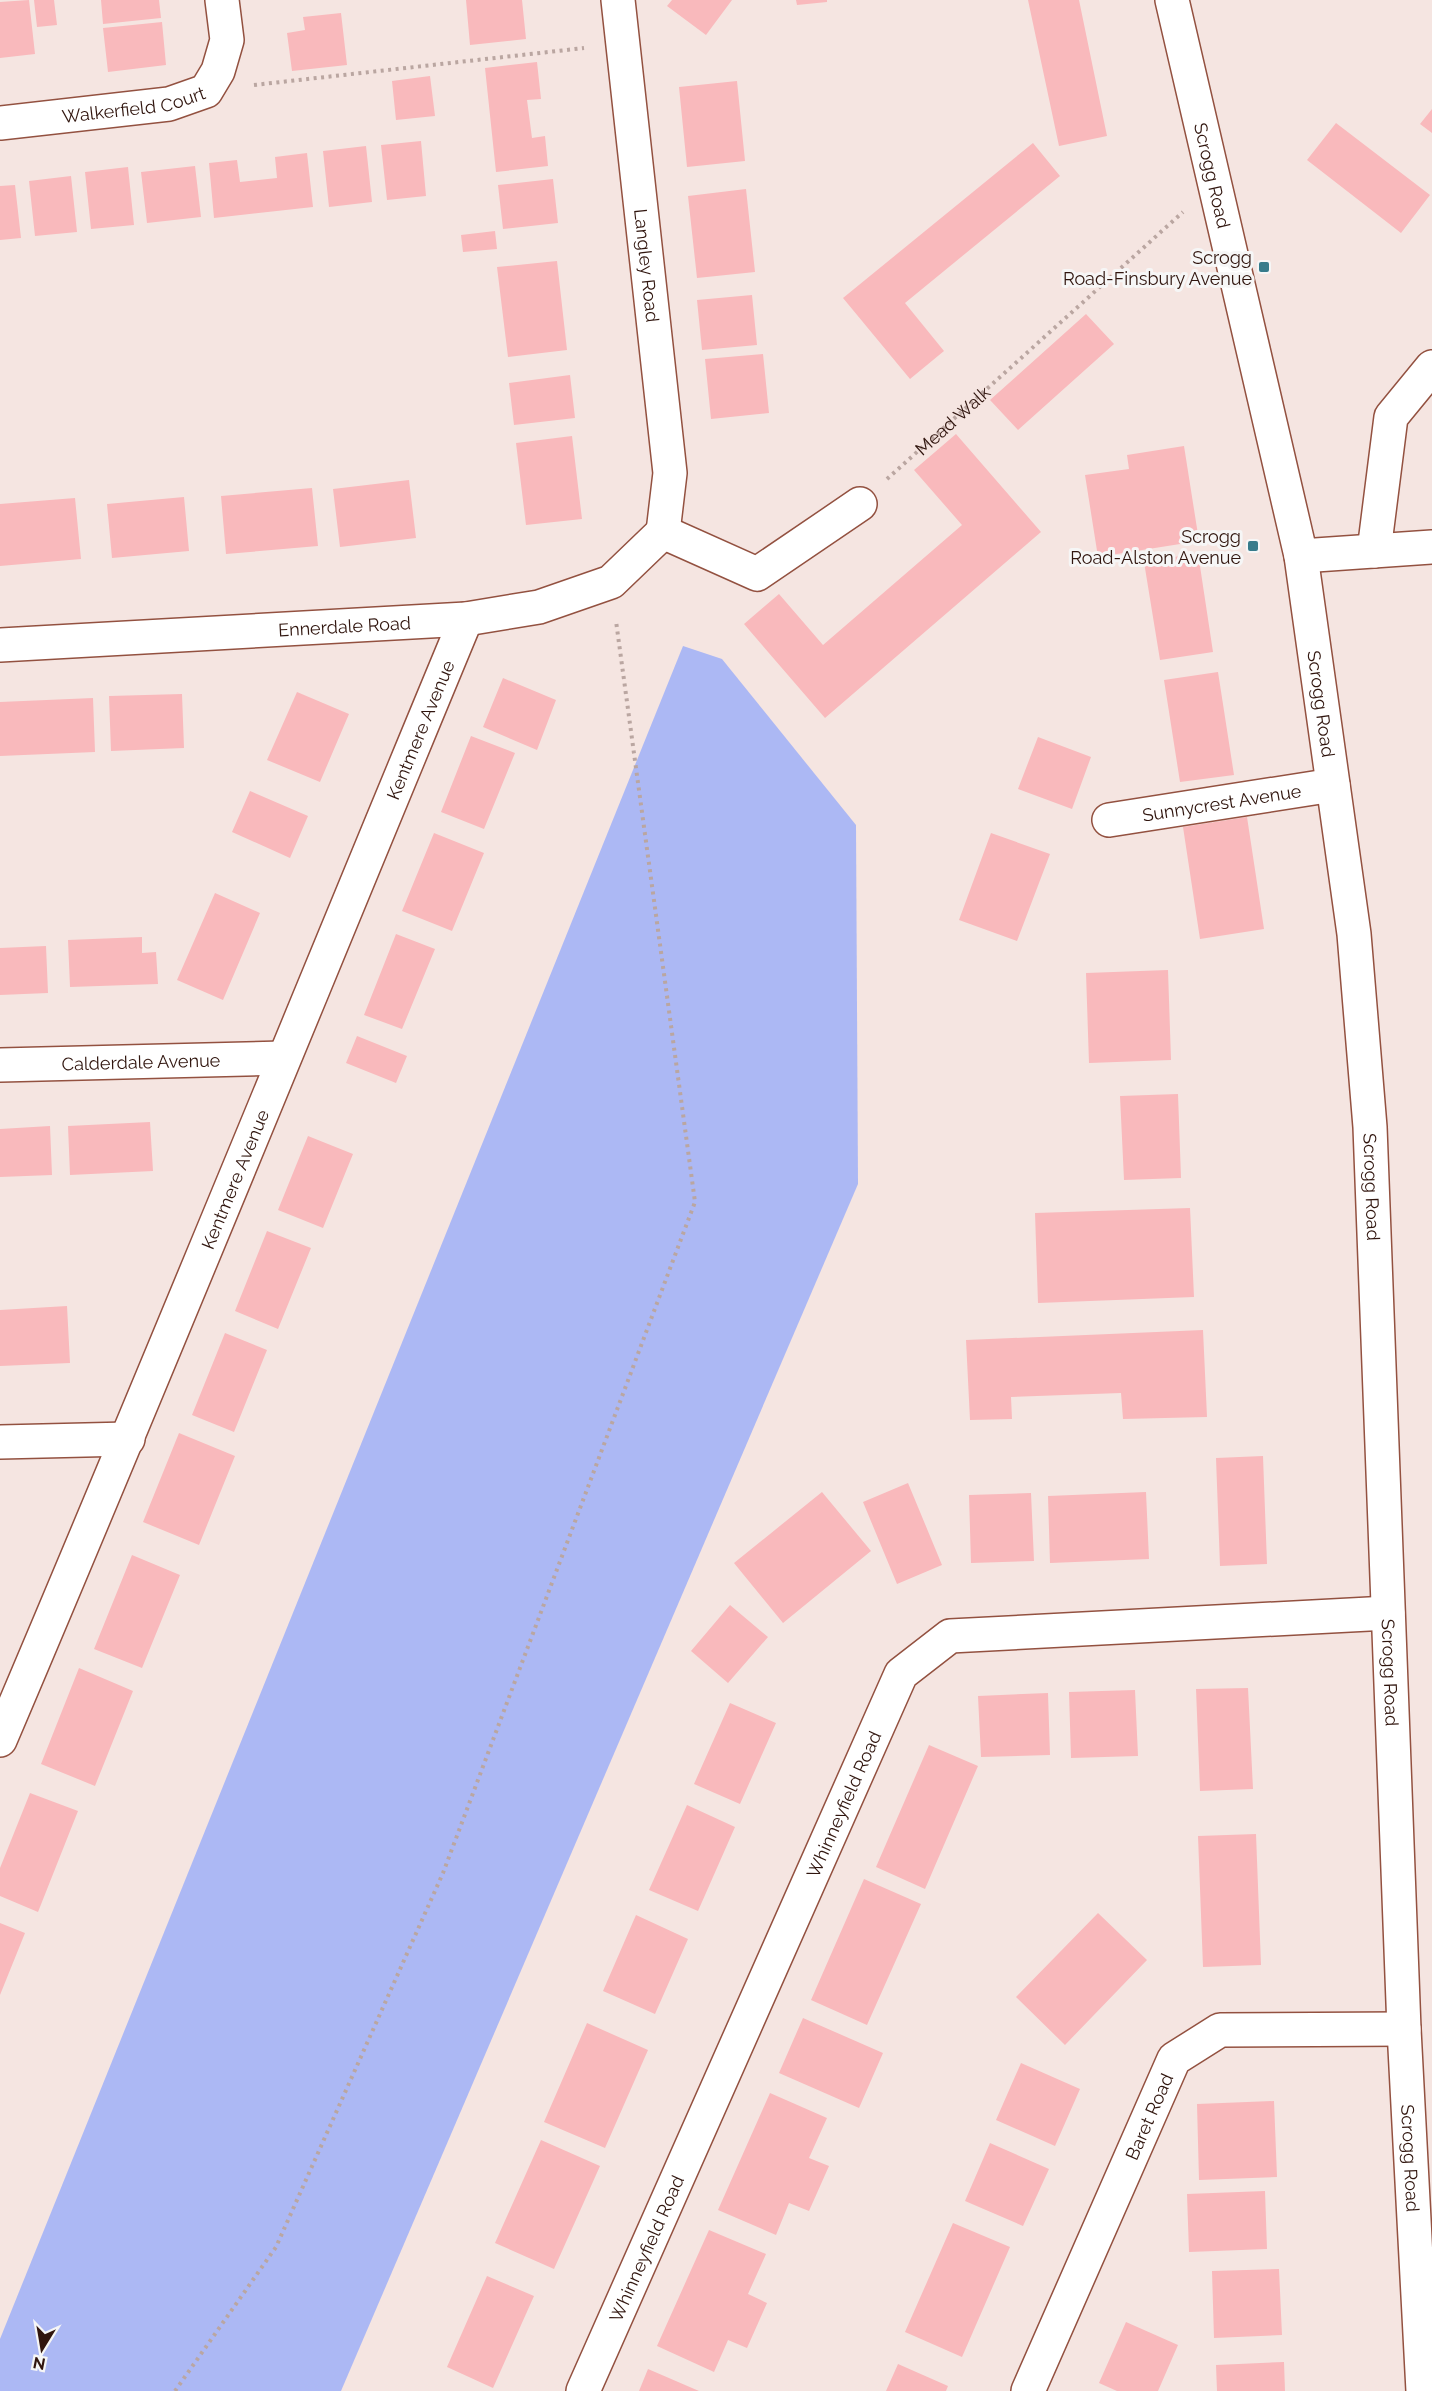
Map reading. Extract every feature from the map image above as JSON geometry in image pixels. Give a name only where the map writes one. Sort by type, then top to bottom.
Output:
[{"type":"street","name":"Walkerfield Court","points":[[0,123],[169,104],[206,91],[218,72],[227,40],[222,0]]},
{"type":"street","name":"Langley Road","points":[[618,0],[670,472],[663,532]]},
{"type":"street","name":"Scrogg Road","points":[[1172,0],[1300,556],[1354,934],[1370,1127],[1404,2029],[1424,2391]]},
{"type":"street","points":[[1374,551],[1391,417],[1432,367]]},
{"type":"street","points":[[663,532],[757,574],[860,504]]},
{"type":"street","name":"Ennerdale Road","points":[[0,645],[466,619],[539,607],[611,582],[663,532]]},
{"type":"street","points":[[1300,556],[1432,547]]},
{"type":"street","name":"Kentmere Avenue","points":[[0,1740],[128,1439],[283,1058],[466,619]]},
{"type":"street","name":"Sunnycrest Avenue","points":[[1109,820],[1333,785]]},
{"type":"street","name":"Calderdale Avenue","points":[[0,1065],[283,1058]]},
{"type":"street","points":[[0,1442],[128,1439]]},
{"type":"street","name":"Whinneyfield Road","points":[[583,2391],[901,1674],[950,1636],[1388,1613]]},
{"type":"street","name":"Baret Road","points":[[1028,2391],[1174,2059],[1220,2030],[1404,2029]]},
{"type":"path","points":[[206,91],[622,43]]},
{"type":"path","name":"Mead Walk","points":[[860,504],[1214,184]]},
{"type":"path","points":[[176,2391],[276,2247],[443,1873],[695,1202],[611,582]]},
{"type":"shaded area","points":[[683,646],[722,659],[856,825],[858,1184],[341,2391],[0,2391],[0,2339]]},
{"type":"building","points":[[29,0],[35,54],[0,58],[0,2]]},
{"type":"building","points":[[34,0],[54,0],[57,25],[37,27]]},
{"type":"building","points":[[101,0],[159,0],[161,18],[103,24]]},
{"type":"building","points":[[466,0],[522,0],[526,39],[470,45]]},
{"type":"building","points":[[672,0],[732,0],[706,35],[667,6]]},
{"type":"building","points":[[796,0],[827,0],[827,2],[797,5]]},
{"type":"building","points":[[1028,0],[1079,0],[1107,136],[1059,146]]},
{"type":"building","points":[[341,13],[347,65],[292,71],[287,33],[305,30],[303,17]]},
{"type":"building","points":[[162,22],[166,65],[108,72],[103,28]]},
{"type":"building","points":[[537,62],[541,99],[527,100],[532,138],[545,136],[548,166],[496,172],[485,68]]},
{"type":"building","points":[[430,76],[435,116],[396,120],[392,81]]},
{"type":"building","points":[[737,81],[745,161],[687,167],[679,87]]},
{"type":"building","points":[[1432,109],[1432,133],[1420,124]]},
{"type":"building","points":[[1336,123],[1430,195],[1401,233],[1307,160]]},
{"type":"building","points":[[421,141],[426,196],[387,200],[381,145]]},
{"type":"building","points":[[1033,143],[1060,176],[905,303],[944,351],[910,379],[843,298]]},
{"type":"building","points":[[366,146],[372,202],[329,207],[323,151]]},
{"type":"building","points":[[307,153],[313,207],[214,218],[209,163],[237,160],[240,182],[277,178],[275,157]]},
{"type":"building","points":[[195,166],[201,217],[147,223],[141,172]]},
{"type":"building","points":[[128,167],[134,225],[91,229],[85,172]]},
{"type":"building","points":[[71,176],[77,232],[35,236],[29,181]]},
{"type":"building","points":[[553,179],[558,223],[503,229],[498,185]]},
{"type":"building","points":[[15,185],[21,238],[0,240],[0,186]]},
{"type":"building","points":[[746,189],[755,272],[697,278],[688,196]]},
{"type":"building","points":[[495,231],[497,249],[463,252],[461,235]]},
{"type":"building","points":[[557,261],[567,350],[508,357],[497,267]]},
{"type":"building","points":[[752,295],[757,345],[702,350],[697,300]]},
{"type":"building","points":[[1086,314],[1114,344],[1018,430],[990,400]]},
{"type":"building","points":[[763,354],[769,413],[711,419],[705,359]]},
{"type":"building","points":[[570,375],[575,418],[514,425],[509,383]]},
{"type":"building","points":[[956,434],[1041,532],[825,718],[744,624],[779,594],[823,645],[962,525],[914,470]]},
{"type":"building","points":[[572,436],[582,519],[526,525],[516,443]]},
{"type":"building","points":[[1184,446],[1199,541],[1098,557],[1085,475],[1129,469],[1127,455]]},
{"type":"building","points":[[409,480],[416,538],[340,547],[333,489]]},
{"type":"building","points":[[312,488],[318,546],[226,554],[221,496]]},
{"type":"building","points":[[184,497],[189,551],[112,558],[107,504]]},
{"type":"building","points":[[75,498],[81,559],[0,566],[0,504]]},
{"type":"building","points":[[1198,553],[1213,652],[1160,660],[1144,562]]},
{"type":"building","points":[[1218,672],[1234,775],[1180,782],[1164,680]]},
{"type":"building","points":[[503,678],[556,700],[537,750],[483,727]]},
{"type":"building","points":[[297,692],[349,714],[320,782],[267,760]]},
{"type":"building","points":[[182,694],[184,748],[111,751],[109,696]]},
{"type":"building","points":[[93,698],[95,752],[0,756],[0,702]]},
{"type":"building","points":[[471,736],[515,753],[484,829],[441,812]]},
{"type":"building","points":[[1038,737],[1091,757],[1072,809],[1018,789]]},
{"type":"building","points":[[250,791],[308,816],[290,858],[232,832]]},
{"type":"building","points":[[1247,817],[1264,929],[1200,939],[1183,827]]},
{"type":"building","points":[[434,833],[484,853],[452,931],[402,911]]},
{"type":"building","points":[[991,833],[1050,854],[1017,941],[959,920]]},
{"type":"building","points":[[215,893],[260,913],[223,1000],[177,980]]},
{"type":"building","points":[[396,934],[435,949],[402,1029],[364,1015]]},
{"type":"building","points":[[142,937],[142,953],[156,952],[158,984],[70,987],[68,940]]},
{"type":"building","points":[[46,946],[48,993],[0,995],[0,948]]},
{"type":"building","points":[[1168,970],[1171,1060],[1089,1063],[1086,973]]},
{"type":"building","points":[[357,1036],[407,1056],[396,1083],[346,1063]]},
{"type":"building","points":[[1178,1094],[1181,1178],[1124,1180],[1120,1096]]},
{"type":"building","points":[[150,1122],[153,1171],[70,1175],[68,1126]]},
{"type":"building","points":[[50,1126],[52,1175],[0,1177],[0,1129]]},
{"type":"building","points":[[308,1136],[353,1154],[323,1228],[278,1210]]},
{"type":"building","points":[[1190,1208],[1194,1297],[1038,1303],[1035,1213]]},
{"type":"building","points":[[267,1231],[311,1248],[278,1329],[235,1311]]},
{"type":"building","points":[[67,1306],[70,1363],[0,1366],[0,1310]]},
{"type":"building","points":[[1203,1330],[1207,1417],[1123,1419],[1121,1393],[1011,1397],[1012,1419],[970,1420],[966,1340]]},
{"type":"building","points":[[225,1333],[267,1350],[234,1432],[192,1415]]},
{"type":"building","points":[[179,1433],[235,1456],[199,1545],[143,1522]]},
{"type":"building","points":[[1263,1456],[1267,1564],[1220,1566],[1216,1458]]},
{"type":"building","points":[[908,1483],[942,1565],[897,1584],[863,1502]]},
{"type":"building","points":[[822,1492],[871,1551],[783,1623],[734,1563]]},
{"type":"building","points":[[1146,1492],[1149,1559],[1050,1563],[1048,1496]]},
{"type":"building","points":[[1031,1493],[1034,1561],[971,1563],[969,1495]]},
{"type":"building","points":[[132,1555],[180,1575],[142,1668],[94,1649]]},
{"type":"building","points":[[730,1605],[768,1637],[728,1683],[691,1651]]},
{"type":"building","points":[[79,1668],[133,1691],[95,1786],[41,1764]]},
{"type":"building","points":[[1248,1688],[1253,1789],[1200,1791],[1196,1689]]},
{"type":"building","points":[[1135,1690],[1138,1756],[1071,1758],[1069,1692]]},
{"type":"building","points":[[1048,1693],[1050,1755],[981,1757],[978,1696]]},
{"type":"building","points":[[730,1703],[776,1723],[740,1804],[694,1784]]},
{"type":"building","points":[[929,1745],[978,1766],[925,1889],[876,1867]]},
{"type":"building","points":[[30,1793],[78,1811],[38,1912],[0,1896],[0,1868]]},
{"type":"building","points":[[687,1805],[735,1827],[698,1911],[649,1890]]},
{"type":"building","points":[[1256,1834],[1261,1965],[1203,1967],[1198,1836]]},
{"type":"building","points":[[864,1879],[921,1904],[867,2025],[811,2000]]},
{"type":"building","points":[[1098,1913],[1147,1960],[1065,2045],[1016,1997]]},
{"type":"building","points":[[636,1915],[688,1939],[655,2014],[603,1991]]},
{"type":"building","points":[[0,1923],[25,1933],[0,1995]]},
{"type":"building","points":[[803,2018],[883,2053],[859,2108],[779,2073]]},
{"type":"building","points":[[587,2023],[648,2050],[605,2148],[544,2122]]},
{"type":"building","points":[[1021,2063],[1080,2089],[1055,2146],[996,2120]]},
{"type":"building","points":[[770,2093],[827,2118],[809,2158],[829,2166],[809,2211],[789,2203],[776,2235],[718,2210]]},
{"type":"building","points":[[1274,2101],[1277,2177],[1199,2180],[1197,2104]]},
{"type":"building","points":[[541,2140],[600,2166],[554,2269],[495,2243]]},
{"type":"building","points":[[990,2143],[1049,2169],[1023,2226],[965,2201]]},
{"type":"building","points":[[1265,2191],[1267,2249],[1189,2252],[1187,2194]]},
{"type":"building","points":[[953,2223],[1010,2247],[962,2357],[905,2332]]},
{"type":"building","points":[[709,2230],[766,2254],[748,2294],[767,2303],[747,2348],[728,2340],[714,2372],[657,2346]]},
{"type":"building","points":[[1279,2269],[1282,2335],[1214,2338],[1212,2271]]},
{"type":"building","points":[[487,2276],[534,2296],[493,2388],[447,2367]]},
{"type":"building","points":[[1126,2322],[1178,2345],[1158,2391],[1117,2391],[1099,2383]]},
{"type":"building","points":[[1284,2362],[1285,2391],[1217,2391],[1216,2365]]},
{"type":"building","points":[[898,2364],[948,2386],[946,2391],[886,2391]]},
{"type":"building","points":[[648,2369],[699,2391],[639,2391]]},
{"type":"place","name":"Scrogg Road-Finsbury Avenue","points":[[1264,267]]},
{"type":"place","name":"Scrogg Road-Alston Avenue","points":[[1253,546]]}]
